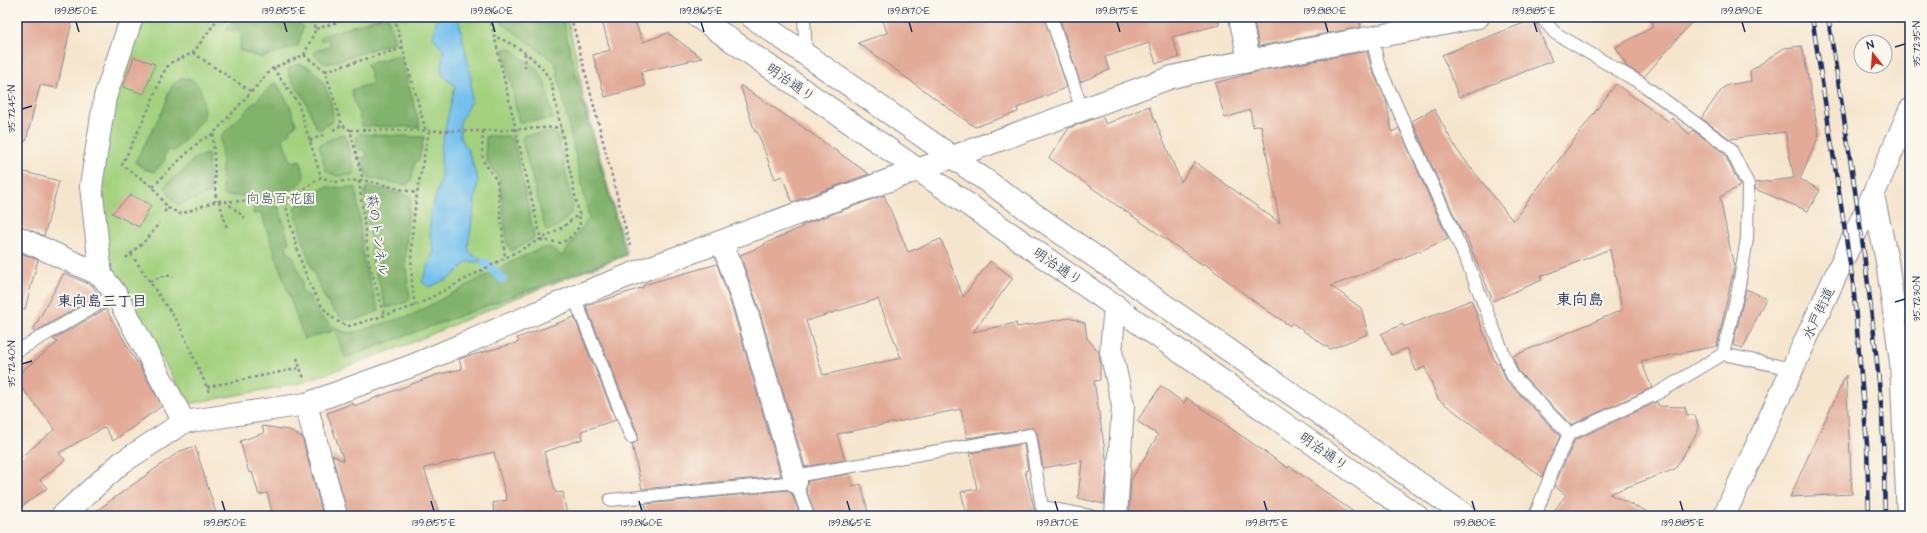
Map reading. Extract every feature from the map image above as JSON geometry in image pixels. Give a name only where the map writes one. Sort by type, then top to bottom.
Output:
[{"type":"main road","points":[[132,17],[105,97],[91,186],[107,282],[184,422]]},
{"type":"main road","name":"明治通り","points":[[698,17],[1417,516]]},
{"type":"main road","name":"明治通り","points":[[752,17],[1466,516]]},
{"type":"main road","points":[[1240,17],[1250,60]]},
{"type":"main road","points":[[62,516],[121,463],[184,422],[306,404],[414,365],[574,297],[640,271],[1172,77],[1250,60],[1478,17]]},
{"type":"main road","name":"水戸街道","points":[[1724,516],[1910,110]]},
{"type":"main road","points":[[1872,195],[1887,261],[1906,362],[1908,516]]},
{"type":"main road","points":[[17,237],[107,282]]},
{"type":"main road","points":[[722,242],[745,306],[796,482]]},
{"type":"main road","points":[[1115,305],[1111,352],[1123,405],[1116,516]]},
{"type":"main road","points":[[306,404],[336,516]]},
{"type":"lane","points":[[804,17],[806,55]]},
{"type":"lane","points":[[1051,17],[1082,110]]},
{"type":"lane","points":[[1541,17],[1554,33],[1642,84],[1730,148],[1748,184],[1747,239],[1738,291],[1723,354]]},
{"type":"lane","points":[[1372,38],[1379,67],[1468,264],[1512,375],[1569,434]]},
{"type":"lane","points":[[17,351],[107,282]]},
{"type":"lane","points":[[574,297],[631,437]]},
{"type":"lane","points":[[1535,516],[1555,464],[1569,434],[1658,393],[1723,354],[1792,369]]},
{"type":"lane","points":[[610,500],[796,482],[801,475],[1030,435],[1042,507],[1090,516]]},
{"type":"lane","points":[[796,482],[808,516]]},
{"type":"path","points":[[219,17],[193,53],[170,63],[162,75],[150,106],[122,165],[153,187],[168,208],[181,214],[218,201],[285,202],[321,177]]},
{"type":"path","points":[[308,17],[316,28]]},
{"type":"path","points":[[169,170],[201,140],[213,134],[273,68],[304,55],[316,28],[353,17]]},
{"type":"path","points":[[394,17],[428,132],[416,193],[412,224],[410,279],[414,306]]},
{"type":"path","points":[[490,17],[496,37],[541,240]]},
{"type":"path","points":[[571,17],[631,251]]},
{"type":"path","points":[[496,37],[512,44],[542,67],[551,82],[561,127],[579,214],[580,226],[572,236],[562,243],[541,240]]},
{"type":"path","points":[[325,71],[403,48]]},
{"type":"path","points":[[193,53],[252,92]]},
{"type":"path","points":[[525,54],[525,68]]},
{"type":"path","points":[[304,55],[325,71],[332,89],[342,125],[350,130],[428,132],[516,131],[561,127]]},
{"type":"path","points":[[273,68],[298,103],[321,177]]},
{"type":"path","points":[[333,130],[342,125]]},
{"type":"path","name":"萩のトンネル","points":[[350,130],[361,181],[369,262],[384,315]]},
{"type":"path","points":[[483,131],[482,154],[484,162],[497,181],[505,258]]},
{"type":"path","points":[[213,134],[218,201],[227,228]]},
{"type":"path","points":[[310,141],[325,134]]},
{"type":"path","points":[[153,187],[166,173]]},
{"type":"path","points":[[321,177],[334,182],[361,181],[416,193]]},
{"type":"path","points":[[225,201],[245,218]]},
{"type":"path","points":[[285,202],[301,261],[312,289],[327,314],[340,325],[350,326],[414,306],[541,240],[563,227],[579,214]]},
{"type":"path","points":[[164,212],[168,208]]},
{"type":"path","points":[[107,282],[131,254],[148,238],[159,223]]},
{"type":"path","points":[[131,254],[180,326],[211,398]]},
{"type":"path","points":[[150,281],[166,275],[173,277]]},
{"type":"path","points":[[297,358],[304,379]]},
{"type":"path","points":[[206,387],[300,368]]},
{"type":"green space","name":"向島百花園","points":[[142,17],[567,17],[578,64],[584,100],[627,255],[516,298],[411,343],[302,383],[188,404],[104,257],[98,184],[111,99]]},
{"type":"green space","points":[[273,17],[289,19],[303,27],[298,46],[261,58],[239,50],[242,33],[226,29],[232,21]]},
{"type":"green space","points":[[381,17],[388,17],[395,42],[327,64],[321,61],[314,54],[315,51],[330,47],[329,39],[320,41],[322,36]]},
{"type":"green space","points":[[499,17],[562,17],[583,103],[625,255],[345,358],[335,330],[304,339],[261,213],[253,214],[254,206],[279,207],[289,243],[286,246],[288,253],[293,256],[303,283],[301,288],[303,293],[308,295],[321,317],[336,328],[344,332],[352,333],[412,315],[515,260],[540,249],[549,247],[562,256],[589,218],[555,62],[501,22]]},
{"type":"green space","points":[[504,49],[511,49],[538,70],[545,83],[553,119],[519,122]]},
{"type":"green space","points":[[398,55],[401,57],[420,127],[362,126],[351,90],[373,83],[367,64]]},
{"type":"green space","points":[[297,64],[306,66],[319,77],[331,103],[333,121],[319,130],[316,127],[306,102],[289,76],[288,69]]},
{"type":"green space","points":[[181,78],[189,79],[199,86],[203,98],[204,118],[174,151],[167,150],[164,157],[166,159],[154,172],[144,169],[135,162],[162,112],[172,86]]},
{"type":"green space","points":[[274,83],[277,84],[290,106],[296,124],[283,140],[291,162],[300,160],[304,175],[302,182],[283,195],[225,196],[223,194],[221,136]]},
{"type":"green space","points":[[556,133],[559,141],[573,207],[569,215],[562,222],[554,228],[546,231],[522,140],[524,135]]},
{"type":"green space","points":[[341,134],[345,135],[355,172],[353,175],[337,176],[326,171],[319,145]]},
{"type":"green space","points":[[359,134],[424,137],[419,160],[415,162],[411,181],[407,185],[369,178],[366,175],[362,158],[367,156],[365,151],[359,150],[356,137]]},
{"type":"green space","points":[[486,136],[508,136],[514,141],[534,236],[533,239],[511,251],[507,244],[500,180],[487,162],[486,158]]},
{"type":"green space","points":[[208,154],[210,193],[178,205],[168,194],[165,186],[197,157]]},
{"type":"green space","points":[[368,186],[410,196],[411,198],[406,248],[406,273],[410,298],[407,302],[386,308],[373,261],[365,192]]},
{"type":"green space","points":[[327,187],[356,188],[364,263],[379,311],[365,317],[350,320],[340,316],[330,306],[314,273],[301,235],[294,208],[319,190]]},
{"type":"water","points":[[437,17],[458,17],[471,76],[471,101],[460,122],[460,136],[468,150],[478,180],[468,247],[470,253],[485,262],[467,262],[452,277],[429,287],[422,282],[434,251],[430,235],[430,216],[441,178],[441,146],[455,86],[441,74],[443,50],[433,37]]},
{"type":"building","points":[[17,17],[73,17],[57,88],[40,85],[26,141],[17,140]]},
{"type":"building","points":[[601,17],[633,17],[643,42],[668,33],[702,58],[641,72],[645,86],[605,97],[593,55],[610,50]]},
{"type":"building","points":[[882,17],[1044,17],[1067,87],[1017,108],[1018,112],[975,127],[858,43],[887,33]]},
{"type":"building","points":[[1059,17],[1218,17],[1219,25],[1172,37],[1179,58],[1156,63],[1149,43],[1105,57],[1109,70],[1080,82]]},
{"type":"building","points":[[1253,17],[1358,17],[1361,27],[1259,46]]},
{"type":"building","points":[[1652,17],[1696,17],[1644,77],[1627,67],[1616,47],[1653,27]]},
{"type":"building","points":[[1534,19],[1552,61],[1459,97],[1442,55]]},
{"type":"building","points":[[1802,46],[1819,136],[1800,179],[1820,190],[1808,211],[1755,189],[1755,183],[1794,178],[1785,132],[1730,139],[1701,118],[1723,88],[1728,85],[1751,81],[1750,71],[1784,48]]},
{"type":"building","points":[[1367,51],[1371,68],[1386,100],[1392,132],[1399,128],[1448,239],[1331,286],[1361,308],[1368,334],[1330,349],[1292,323],[1290,326],[1204,263],[1203,265],[1049,158],[1069,128],[1102,116],[1106,124],[1149,106],[1181,182],[1195,162],[1280,223],[1261,125],[1253,127],[1250,110],[1225,118],[1215,83],[1255,72]]},
{"type":"building","points":[[134,57],[155,64],[144,94],[123,87]]},
{"type":"building","points":[[1616,84],[1669,122],[1672,118],[1690,135],[1693,130],[1724,153],[1740,186],[1720,197],[1734,268],[1717,346],[1641,361],[1652,388],[1571,425],[1518,371],[1513,356],[1622,310],[1610,249],[1540,277],[1542,280],[1493,301],[1464,232],[1462,233],[1412,121],[1434,109],[1457,150],[1513,221]]},
{"type":"building","points":[[740,85],[869,174],[792,202],[782,176],[775,179],[757,131],[755,132]]},
{"type":"building","points":[[17,170],[59,181],[44,236],[17,225]]},
{"type":"building","points":[[131,195],[151,205],[139,227],[112,213]]},
{"type":"building","points":[[884,195],[908,252],[941,239],[963,297],[990,261],[1013,278],[973,332],[1016,323],[1017,327],[1069,318],[1085,323],[1087,338],[1099,352],[1100,380],[1094,381],[1107,464],[1104,504],[1078,498],[1082,461],[1043,468],[1037,434],[1033,428],[967,438],[961,409],[837,434],[845,460],[805,467],[757,303],[740,255],[765,245],[764,244],[802,227],[802,225]],"holes":[[[878,299],[901,358],[823,375],[806,321]]]},
{"type":"building","points":[[17,251],[38,260],[25,309],[17,308]]},
{"type":"building","points":[[717,264],[733,310],[781,476],[642,489],[632,444],[637,441],[638,434],[586,306],[644,287],[643,285]]},
{"type":"building","points":[[64,273],[93,286],[98,296],[36,331],[33,330]]},
{"type":"building","points":[[1746,289],[1766,298],[1743,348],[1733,345]]},
{"type":"building","points":[[1471,300],[1496,364],[1499,362],[1506,380],[1560,436],[1542,477],[1438,399],[1425,367],[1416,371],[1407,348],[1391,355],[1381,334],[1403,324],[1404,327]]},
{"type":"building","points":[[106,309],[137,363],[138,362],[162,406],[113,441],[105,427],[59,453],[65,460],[40,480],[47,488],[17,510],[17,452],[21,457],[55,429],[17,382],[17,375],[58,342],[53,339]]},
{"type":"building","points":[[574,317],[616,420],[581,431],[583,439],[544,452],[556,493],[563,492],[567,516],[494,516],[493,503],[507,500],[494,452],[424,468],[440,516],[348,516],[332,455],[344,461],[327,413],[353,403],[354,406],[436,375],[462,369],[459,359],[519,342],[517,338]]},
{"type":"building","points":[[1846,375],[1852,494],[1790,497],[1808,457]]},
{"type":"building","points":[[1161,386],[1184,403],[1187,398],[1288,468],[1289,466],[1359,516],[1129,516],[1131,480],[1158,435],[1137,421]]},
{"type":"building","points":[[1657,402],[1659,406],[1685,407],[1687,415],[1695,415],[1699,429],[1675,469],[1609,494],[1656,516],[1550,516],[1566,495],[1554,486],[1575,440]]},
{"type":"building","points":[[262,426],[289,430],[302,437],[323,516],[273,516],[267,493],[259,495],[252,472],[249,473],[240,441],[264,433]]},
{"type":"building","points":[[1024,444],[1028,470],[1025,471],[1036,516],[967,516],[961,492],[977,489],[970,453]]},
{"type":"building","points":[[195,446],[217,516],[89,516],[180,451]]},
{"type":"building","points":[[849,474],[853,486],[861,484],[869,516],[815,516],[806,489],[808,481]]},
{"type":"building","points":[[787,490],[792,494],[800,516],[648,516],[645,504]]},
{"type":"waterway","points":[[485,263],[503,279]]},
{"type":"railway","points":[[1812,17],[1853,283],[1867,444],[1869,516]]},
{"type":"railway","points":[[1828,17],[1859,216],[1872,316],[1882,416],[1885,516]]},
{"type":"district","name":"東向島","points":[[1580,299]]},
{"type":"district","name":"東向島三丁目","points":[[102,301]]}]
